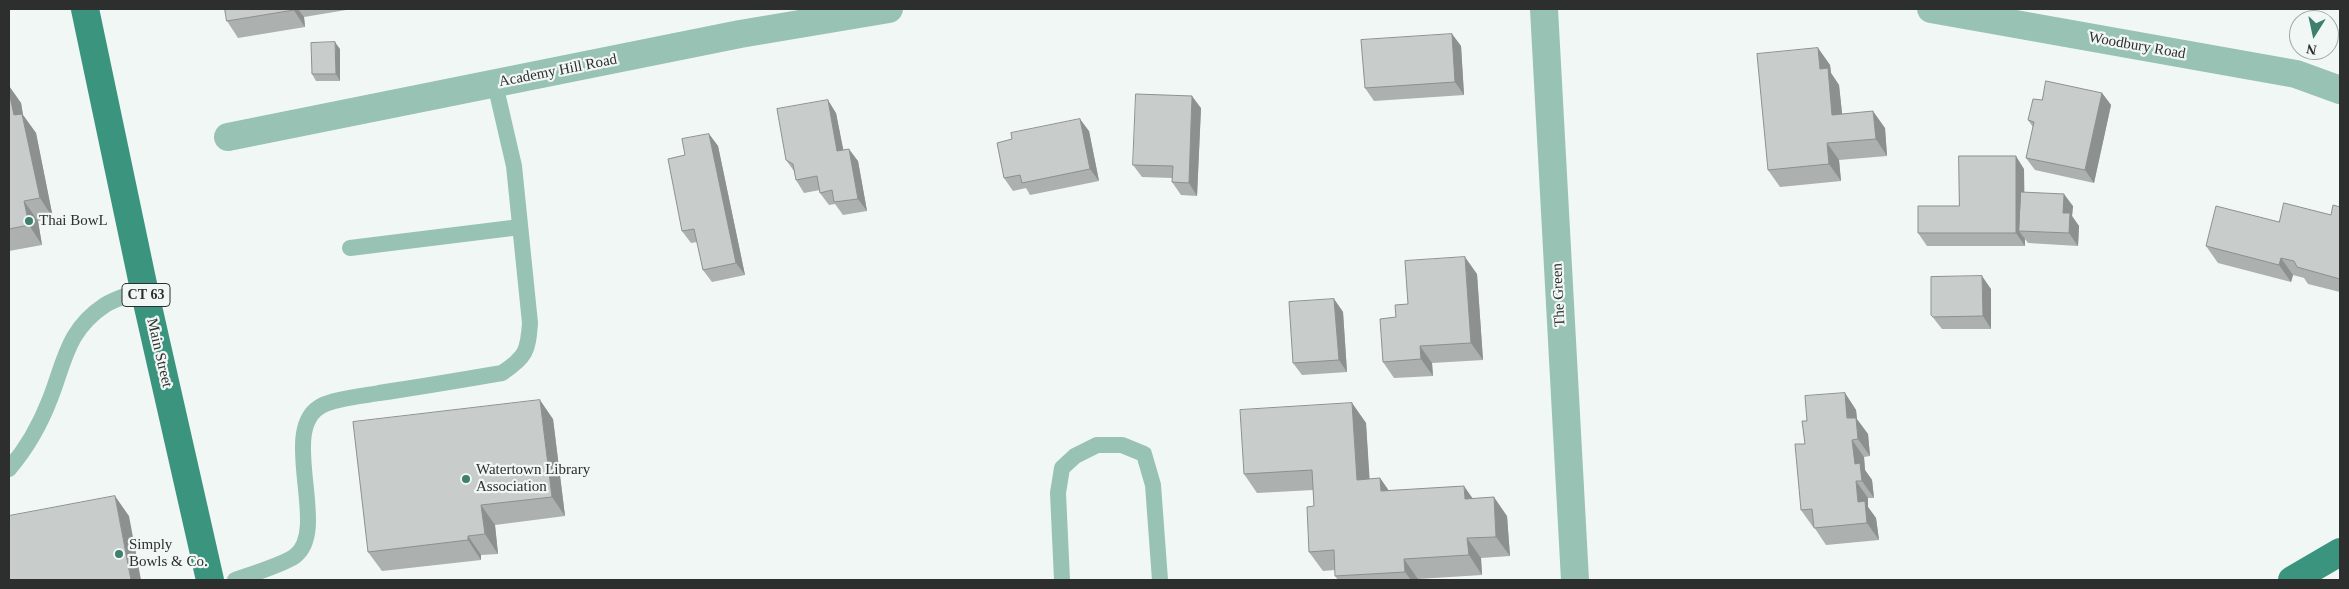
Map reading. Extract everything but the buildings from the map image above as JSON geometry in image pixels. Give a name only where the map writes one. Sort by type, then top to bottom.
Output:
[{"type":"main road","name":"Main Street","points":[[85,9],[144,289],[210,580]]},
{"type":"main road","points":[[2292,580],[2340,552]]},
{"type":"street","name":"Academy Hill Road","points":[[228,137],[740,34],[889,9]]},
{"type":"street","name":"The Green","points":[[1544,9],[1575,580]]},
{"type":"street","name":"Woodbury Road","points":[[1931,9],[2296,74],[2340,90]]},
{"type":"lane","points":[[236,580],[295,556],[305,543],[308,527],[303,443],[308,418],[323,405],[360,396],[502,373],[520,361],[528,344],[530,323],[514,166],[495,84]]},
{"type":"lane","points":[[350,248],[520,227]]},
{"type":"lane","points":[[9,469],[32,440],[50,399],[68,345],[86,321],[106,304],[144,289]]},
{"type":"lane","points":[[1062,580],[1058,493],[1062,468],[1075,456],[1097,445],[1122,445],[1144,454],[1153,485],[1160,580]]},
{"type":"place","name":"Thai BowL","points":[[29,221]]},
{"type":"place","name":"Watertown Library Association","points":[[466,479]]},
{"type":"place","name":"Simply Bowls & Co.","points":[[119,554]]}]
